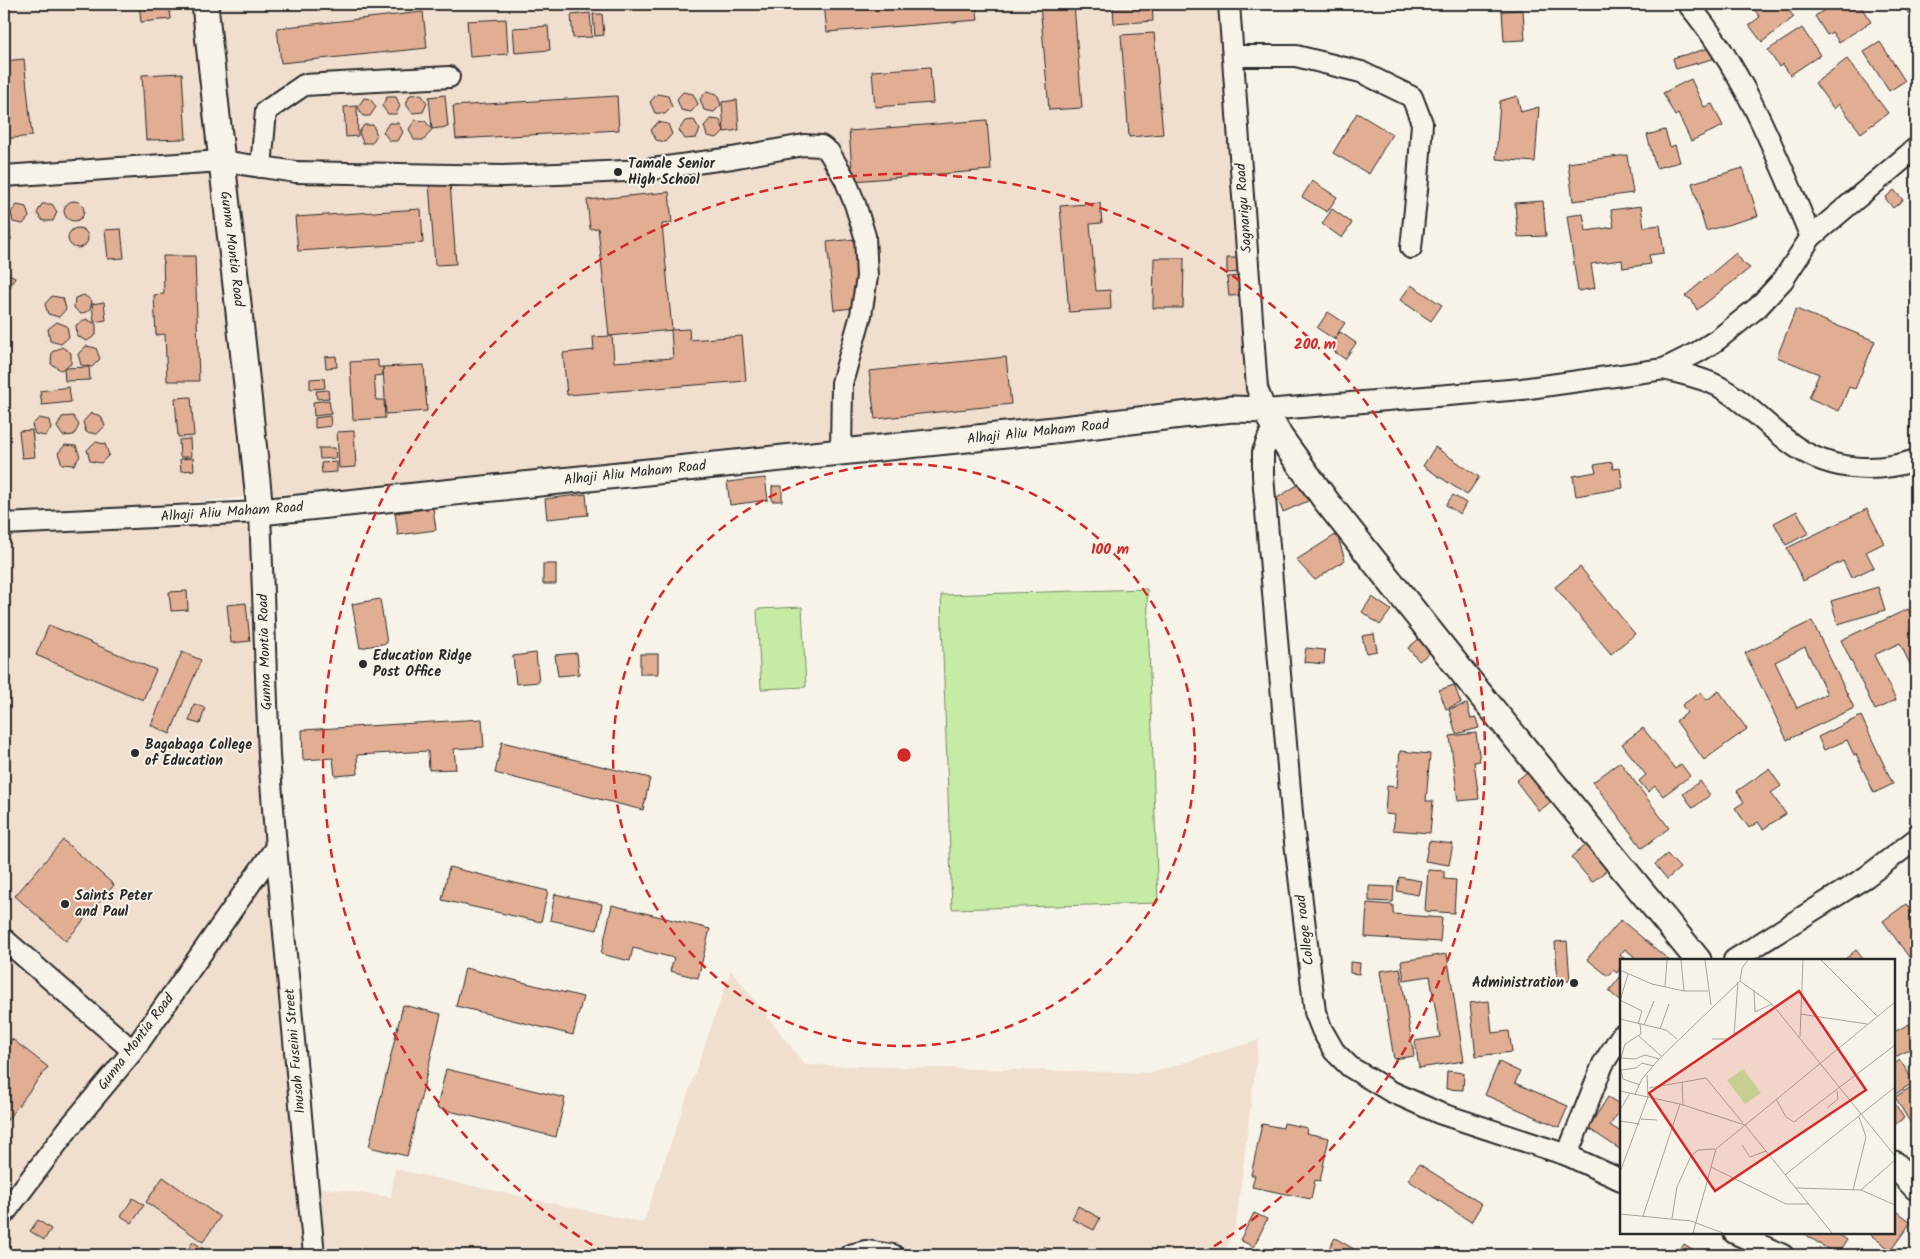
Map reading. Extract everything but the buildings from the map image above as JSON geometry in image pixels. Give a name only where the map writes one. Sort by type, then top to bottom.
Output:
[{"type":"street","name":"Gunna Montia Road","points":[[4,1214],[68,1129],[133,1051],[276,847],[269,756],[260,512],[246,368],[221,161],[205,4]]},
{"type":"street","name":"Sagnarigu Road","points":[[1229,4],[1257,388],[1269,418]]},
{"type":"street","points":[[1688,4],[1725,56],[1747,93],[1776,152],[1811,237]]},
{"type":"street","points":[[1233,56],[1296,56],[1361,72],[1412,97],[1422,123],[1411,248]]},
{"type":"street","points":[[261,166],[266,111],[304,85],[449,77]]},
{"type":"street","points":[[4,176],[221,161],[296,172],[429,176],[575,174],[645,170],[732,158],[804,145],[821,146],[829,152],[845,179],[865,236],[867,277],[861,315],[842,383],[841,452]]},
{"type":"street","points":[[1690,957],[1326,502],[1269,418],[1522,389],[1664,369],[1718,340],[1758,307],[1783,280],[1811,237],[1916,148]]},
{"type":"street","points":[[1664,369],[1698,378],[1720,387],[1753,411],[1796,447],[1832,464],[1876,469],[1901,465],[1916,460]]},
{"type":"street","name":"Alhaji Aliu Maham Road","points":[[4,524],[260,512],[1054,430],[1232,409],[1269,418]]},
{"type":"street","name":"College road","points":[[1269,418],[1262,460],[1293,825],[1315,1012],[1322,1030],[1334,1051],[1350,1067],[1390,1091],[1439,1113],[1567,1155],[1620,1180]]},
{"type":"street","points":[[1736,959],[1866,877],[1916,839]]},
{"type":"street","name":"Inusah Fuseini Street","points":[[276,847],[314,1255]]},
{"type":"street","points":[[5,941],[133,1051]]},
{"type":"street","points":[[1567,1155],[1603,1064],[1620,1038]]},
{"type":"street","points":[[1895,1165],[1916,1187]]},
{"type":"street","points":[[1736,1234],[1783,1255]]},
{"type":"street","points":[[850,1255],[866,1252],[893,1255]]},
{"type":"shaded area","name":"Tamale Senior High School","points":[[4,4],[1219,4],[1247,404],[737,455],[9,518],[4,514]]},
{"type":"shaded area","name":"Bagabaga College of Education","points":[[247,513],[301,1185],[391,1197],[395,1169],[643,1223],[731,970],[805,1065],[1150,1073],[1259,1040],[1235,1231],[1222,1255],[4,1255],[4,535]]},
{"type":"green space","points":[[1147,589],[1158,903],[952,909],[941,595]]},
{"type":"green space","points":[[802,607],[806,687],[761,689],[757,609]]},
{"type":"place","name":"Tamale Senior High School","points":[[618,172]]},
{"type":"place","name":"Education Ridge Post Office","points":[[363,664]]},
{"type":"place","name":"Bagabaga College of Education","points":[[135,753]]},
{"type":"place","name":"Saints Peter and Paul","points":[[65,904]]},
{"type":"place","name":"Administration","points":[[1574,983]]}]
